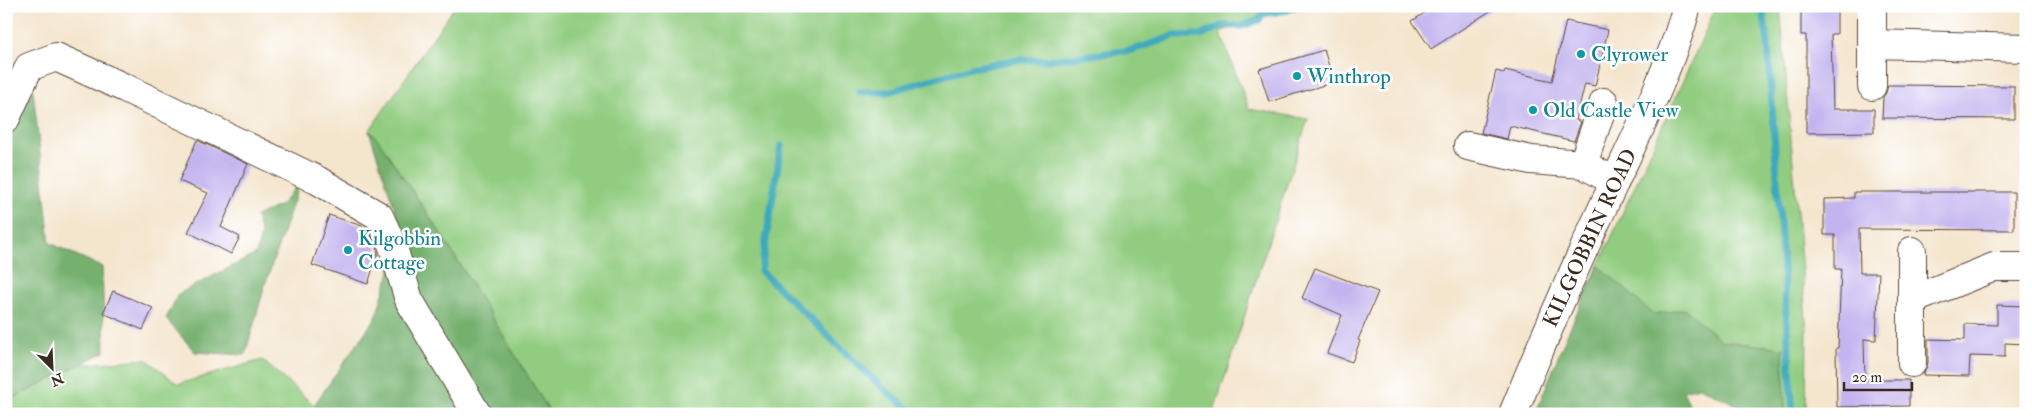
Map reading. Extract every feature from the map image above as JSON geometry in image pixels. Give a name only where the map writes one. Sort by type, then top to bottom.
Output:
[{"type":"street","name":"KILGOBBIN ROAD","points":[[1513,414],[1543,340],[1652,105],[1680,31],[1687,6]]},
{"type":"street","points":[[1872,6],[1872,86]]},
{"type":"street","points":[[1872,44],[2026,48]]},
{"type":"street","points":[[6,118],[29,67],[56,57],[317,180],[379,216],[392,244],[409,300],[477,414]]},
{"type":"street","points":[[1583,164],[1604,102]]},
{"type":"street","points":[[1468,146],[1531,160],[1583,164],[1615,182]]},
{"type":"street","points":[[1912,251],[1912,363]]},
{"type":"street","points":[[1912,300],[1994,267],[2026,267]]},
{"type":"green space","points":[[455,6],[1289,6],[1220,32],[1249,109],[1308,119],[1213,414],[551,414],[443,237],[377,138],[369,131]]},
{"type":"green space","points":[[1716,6],[1780,6],[1807,332],[1806,414],[1785,414],[1783,348],[1566,337]]},
{"type":"green space","points":[[33,90],[50,243],[102,267],[105,352],[6,402],[6,144]]},
{"type":"green space","points":[[369,131],[377,138],[443,237],[551,414],[333,414],[314,405],[376,317],[402,231]]},
{"type":"green space","points":[[301,180],[265,285],[245,355],[195,352],[166,319],[178,294],[256,254],[261,234],[256,216],[281,205]]},
{"type":"green space","points":[[1599,266],[1653,314],[1685,309],[1722,341],[1783,348],[1785,414],[1756,414],[1699,387],[1683,391],[1694,414],[1535,414],[1566,337]]},
{"type":"green space","points":[[146,359],[178,384],[262,360],[314,405],[333,414],[6,414],[6,402],[77,365]]},
{"type":"building","points":[[1435,6],[1498,6],[1431,49],[1412,21]]},
{"type":"building","points":[[1801,6],[1837,6],[1837,34],[1831,34],[1833,109],[1874,109],[1874,132],[1806,133],[1806,35],[1801,35]]},
{"type":"building","points":[[1566,21],[1608,30],[1595,86],[1585,84],[1576,120],[1581,122],[1574,141],[1510,126],[1507,139],[1481,133],[1496,71],[1504,73],[1505,70],[1552,81]]},
{"type":"building","name":"Winthrop","points":[[1324,50],[1334,82],[1269,102],[1259,69]]},
{"type":"building","points":[[1888,85],[2014,86],[2014,119],[1882,118],[1883,97]]},
{"type":"building","points":[[197,140],[248,164],[221,227],[240,237],[231,254],[188,232],[208,193],[179,181]]},
{"type":"building","points":[[1854,192],[2014,192],[2014,230],[1859,229],[1860,273],[1879,273],[1876,340],[1864,339],[1865,380],[1909,380],[1909,406],[1837,407],[1836,348],[1838,348],[1841,269],[1835,269],[1835,235],[1824,235],[1824,199],[1854,198]]},
{"type":"building","name":"Kilgobbin Cottage","points":[[329,215],[368,228],[378,252],[368,284],[312,265]]},
{"type":"building","points":[[1315,268],[1378,292],[1358,340],[1360,341],[1352,362],[1327,353],[1342,315],[1302,298]]},
{"type":"building","points":[[113,291],[153,308],[143,330],[103,313]]},
{"type":"building","points":[[1997,305],[2026,306],[2026,344],[2005,343],[2005,357],[1970,356],[1969,376],[1923,375],[1928,363],[1928,339],[1965,340],[1965,324],[1997,325]]},
{"type":"waterway","points":[[860,92],[888,92],[971,68],[1016,60],[1048,60],[1133,50],[1174,36],[1201,35],[1222,26],[1242,26],[1259,20],[1263,14],[1288,10],[1296,6]]},
{"type":"waterway","points":[[1762,6],[1768,44],[1793,414]]},
{"type":"waterway","points":[[781,146],[761,271],[879,385],[914,414]]},
{"type":"place","name":"Clyrower","points":[[1581,54]]},
{"type":"place","name":"Winthrop","points":[[1297,76]]},
{"type":"place","name":"Old Castle View","points":[[1533,110]]},
{"type":"place","name":"Kilgobbin Cottage","points":[[348,250]]}]
